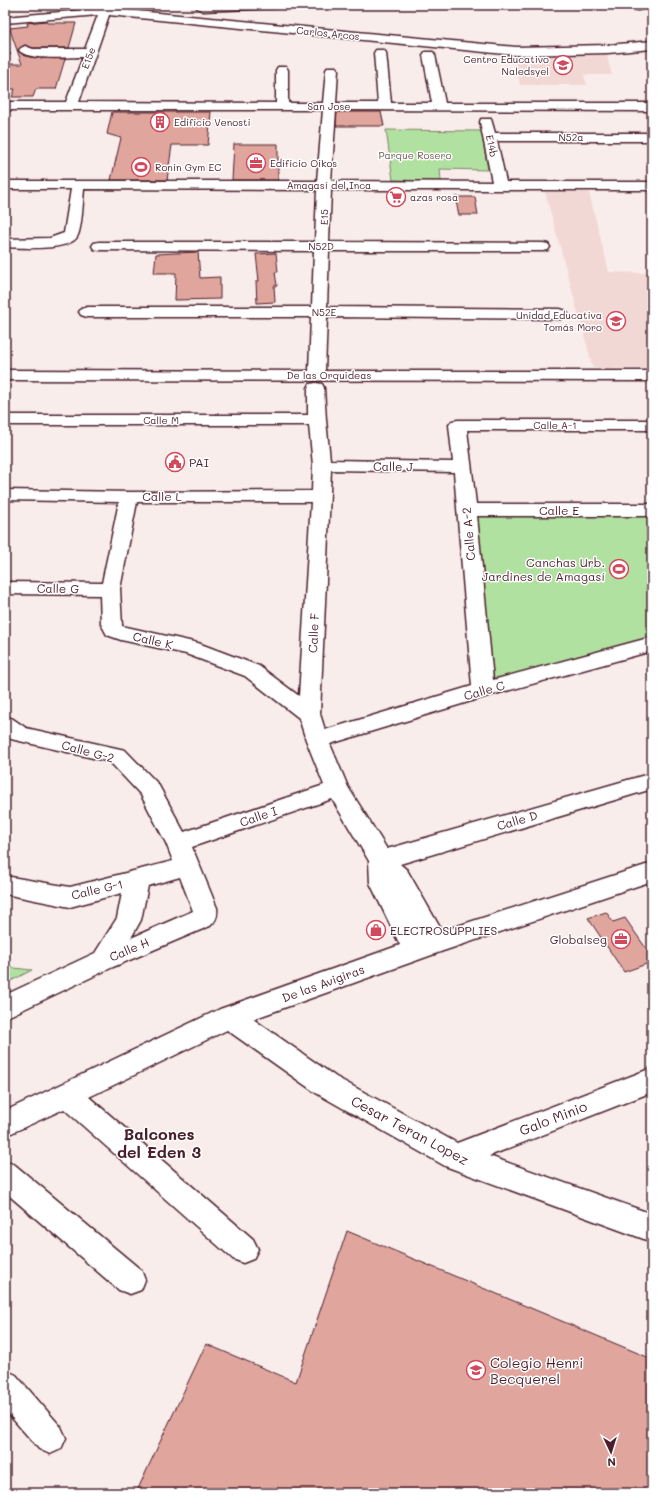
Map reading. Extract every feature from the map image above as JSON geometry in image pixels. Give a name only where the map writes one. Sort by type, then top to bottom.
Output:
[{"type":"street","points":[[36,5],[38,17]]},
{"type":"street","points":[[203,8],[283,10],[294,29]]},
{"type":"street","name":"Carlos Arcos","points":[[5,20],[105,11],[516,51],[608,49],[652,45]]},
{"type":"street","name":"E15e","points":[[71,106],[105,11]]},
{"type":"street","points":[[625,36],[639,46]]},
{"type":"street","points":[[540,38],[552,50]]},
{"type":"street","points":[[25,50],[31,53],[90,53]]},
{"type":"street","points":[[380,53],[385,106]]},
{"type":"street","points":[[428,55],[439,106]]},
{"type":"street","points":[[282,70],[282,106]]},
{"type":"street","name":"E15","points":[[317,382],[324,186],[328,106],[331,99],[332,70]]},
{"type":"street","name":"San Jose","points":[[5,106],[652,107]]},
{"type":"street","name":"E14b","points":[[483,107],[500,185]]},
{"type":"street","name":"N52a","points":[[490,136],[652,137]]},
{"type":"street","name":"Amagasí del Inca","points":[[5,185],[652,186]]},
{"type":"street","points":[[5,243],[49,243],[61,242],[68,239],[71,235],[78,185]]},
{"type":"street","name":"N52D","points":[[99,246],[543,248]]},
{"type":"street","name":"N52E","points":[[87,312],[560,314]]},
{"type":"street","name":"De las Orquideas","points":[[5,375],[317,382],[652,376]]},
{"type":"street","name":"Calle F","points":[[317,382],[317,420],[322,465],[309,714],[317,740],[337,789],[382,860]]},
{"type":"street","name":"Calle M","points":[[5,420],[317,420]]},
{"type":"street","name":"Calle A-1","points":[[458,425],[652,425]]},
{"type":"street","name":"Calle A-2","points":[[458,425],[483,690]]},
{"type":"street","name":"Calle J","points":[[322,465],[463,467]]},
{"type":"street","name":"Calle L","points":[[5,495],[320,496]]},
{"type":"street","name":"Calle K","points":[[129,496],[110,589],[111,624],[114,630],[121,633],[191,648],[252,671],[309,714]]},
{"type":"street","name":"Calle E","points":[[466,510],[652,510]]},
{"type":"street","name":"Calle G","points":[[5,588],[110,589]]},
{"type":"street","name":"Calle C","points":[[317,740],[483,690],[652,644]]},
{"type":"street","name":"Calle G-2","points":[[5,724],[19,734],[117,756],[150,790],[178,843],[188,866]]},
{"type":"street","name":"Calle D","points":[[382,860],[652,781]]},
{"type":"street","name":"Calle I","points":[[178,843],[337,789]]},
{"type":"street","points":[[382,860],[382,883],[426,946]]},
{"type":"street","name":"Calle G-1","points":[[5,885],[70,897],[188,866]]},
{"type":"street","name":"Calle H","points":[[5,1007],[104,960],[201,919],[206,915],[205,908],[188,866]]},
{"type":"street","name":"De las Avigiras","points":[[5,1124],[229,1017],[426,946],[652,872]]},
{"type":"street","points":[[104,960],[129,920],[137,879]]},
{"type":"street","name":"Cesar Teran Lopez","points":[[229,1017],[326,1085],[455,1157],[652,1228]]},
{"type":"street","name":"Galo Minio","points":[[455,1157],[652,1080]]},
{"type":"street","points":[[66,1094],[243,1249]]},
{"type":"street","points":[[5,1174],[130,1280]]},
{"type":"street","points":[[5,1386],[50,1438]]},
{"type":"shaded area","points":[[103,5],[157,5],[154,13],[102,7]]},
{"type":"shaded area","name":"Centro Educativo Naledsyel","points":[[606,52],[612,75],[584,75],[587,85],[520,85],[514,55]]},
{"type":"shaded area","name":"Unidad Educativa Tomás Moro","points":[[545,192],[589,192],[609,272],[652,273],[652,369],[593,368]]},
{"type":"green space","name":"Parque Rosero","points":[[386,130],[481,131],[488,170],[440,169],[441,181],[393,180]]},
{"type":"green space","points":[[466,510],[652,510],[652,644],[483,690]]},
{"type":"green space","points":[[5,967],[32,970],[5,984]]},
{"type":"building","points":[[46,21],[47,23],[76,23],[69,48],[33,48],[24,45],[18,50],[23,55],[30,57],[65,59],[56,89],[36,89],[33,97],[12,97],[15,89],[5,89],[5,64],[22,64],[10,28],[28,26],[27,23]]},
{"type":"building","name":"Edificio Venosti","points":[[112,112],[211,112],[208,145],[172,145],[167,180],[111,180],[121,138],[107,134]]},
{"type":"building","points":[[337,112],[381,112],[384,126],[336,126]]},
{"type":"building","name":"Edificio Oikos","points":[[234,144],[278,144],[278,180],[232,180]]},
{"type":"building","points":[[455,197],[475,197],[478,215],[459,215]]},
{"type":"building","points":[[198,252],[200,278],[220,277],[220,299],[175,300],[176,273],[154,273],[156,254]]},
{"type":"building","points":[[276,253],[278,272],[275,272],[277,286],[274,286],[275,302],[257,303],[256,281],[259,281],[256,254]]},
{"type":"building","name":"Globalseg","points":[[606,912],[613,922],[625,918],[652,957],[652,962],[624,972],[588,918]]},
{"type":"building","name":"Colegio Henri Becquerel","points":[[347,1231],[652,1359],[652,1493],[136,1493],[206,1344],[296,1382]]},
{"type":"place","name":"Centro Educativo Naledsyel","points":[[563,65]]},
{"type":"place","name":"Edificio Venosti","points":[[160,122]]},
{"type":"place","name":"Edificio Oikos","points":[[256,163]]},
{"type":"place","name":"Ronin Gym EC","points":[[141,167]]},
{"type":"place","name":"azas rosa","points":[[396,197]]},
{"type":"place","name":"Unidad Educativa Tomás Moro","points":[[616,321]]},
{"type":"place","name":"PAI","points":[[175,462]]},
{"type":"place","name":"Canchas Urb. Jardines de Amagasí","points":[[619,569]]},
{"type":"place","name":"ELECTROSUPPLIES","points":[[376,930]]},
{"type":"place","name":"Globalseg","points":[[621,939]]},
{"type":"place","name":"Colegio Henri Becquerel","points":[[476,1370]]},
{"type":"district","name":"Balcones del Eden 3","points":[[159,1142]]}]
